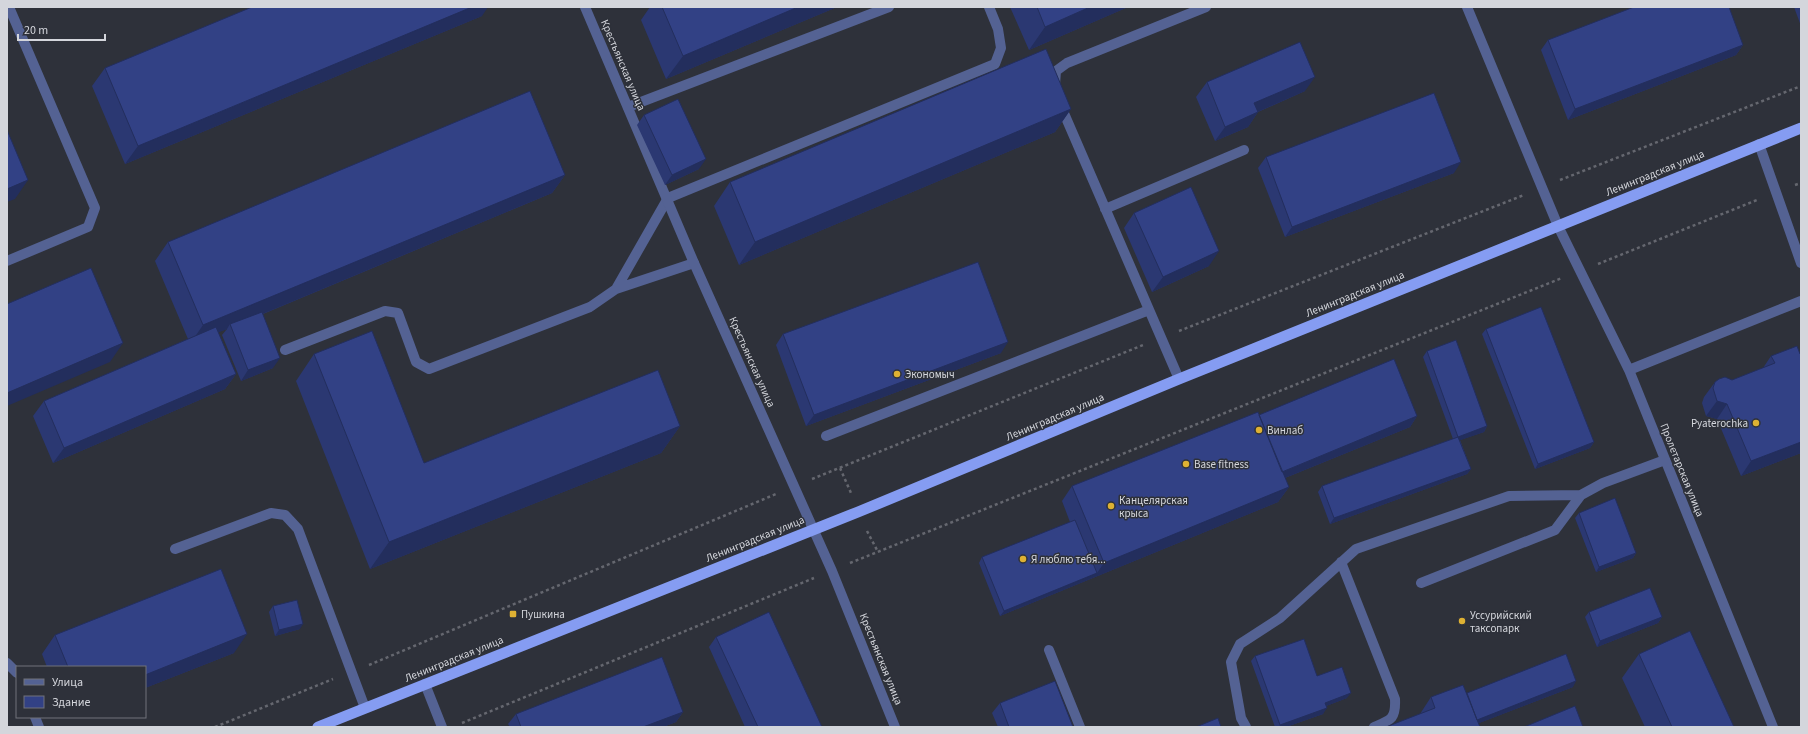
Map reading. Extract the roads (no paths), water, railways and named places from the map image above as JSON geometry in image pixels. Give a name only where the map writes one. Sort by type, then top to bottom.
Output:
[{"type":"highway","name":"Ленинградская улица","points":[[318,727],[814,529],[1179,379],[1801,128]]},
{"type":"street","points":[[7,261],[88,228],[95,208],[9,7]]},
{"type":"street","name":"Крестьянская улица","points":[[585,7],[668,198],[694,263],[814,529],[895,727]]},
{"type":"street","points":[[628,108],[889,7]]},
{"type":"street","points":[[616,289],[668,198],[995,64],[1001,48],[998,29],[989,7]]},
{"type":"street","points":[[1179,379],[1054,90],[1056,71],[1067,63],[1206,7]]},
{"type":"street","name":"Пролетарская улица","points":[[1467,7],[1558,226],[1629,370],[1773,727]]},
{"type":"street","points":[[1759,144],[1801,263]]},
{"type":"street","points":[[1105,209],[1244,150]]},
{"type":"street","points":[[284,350],[385,311],[398,313],[416,362],[429,369],[590,307],[616,289],[694,263]]},
{"type":"street","points":[[1629,370],[1801,301]]},
{"type":"street","points":[[826,436],[1149,310]]},
{"type":"street","points":[[1421,583],[1555,530],[1581,496],[1603,483],[1665,460]]},
{"type":"street","points":[[1246,727],[1241,718],[1231,662],[1240,644],[1280,618],[1356,549],[1509,496],[1581,496]]},
{"type":"street","points":[[175,548],[271,513],[286,515],[298,529],[365,708]]},
{"type":"street","points":[[1341,562],[1395,699],[1396,711],[1390,721],[1374,727]]},
{"type":"street","points":[[1049,650],[1080,727]]},
{"type":"street","points":[[7,663],[16,672]]},
{"type":"street","points":[[425,684],[442,727]]},
{"type":"place","name":"Экономыч","points":[[897,374]]},
{"type":"place","name":"Pyaterochka","points":[[1756,423]]},
{"type":"place","name":"Винлаб","points":[[1259,430]]},
{"type":"place","name":"Base fitness","points":[[1186,464]]},
{"type":"place","name":"Канцелярская крыса","points":[[1111,506]]},
{"type":"place","name":"Я люблю тебя...","points":[[1023,559]]},
{"type":"place","name":"Пушкина","points":[[513,614]]},
{"type":"place","name":"Уссурийский таксопарк","points":[[1462,621]]}]
